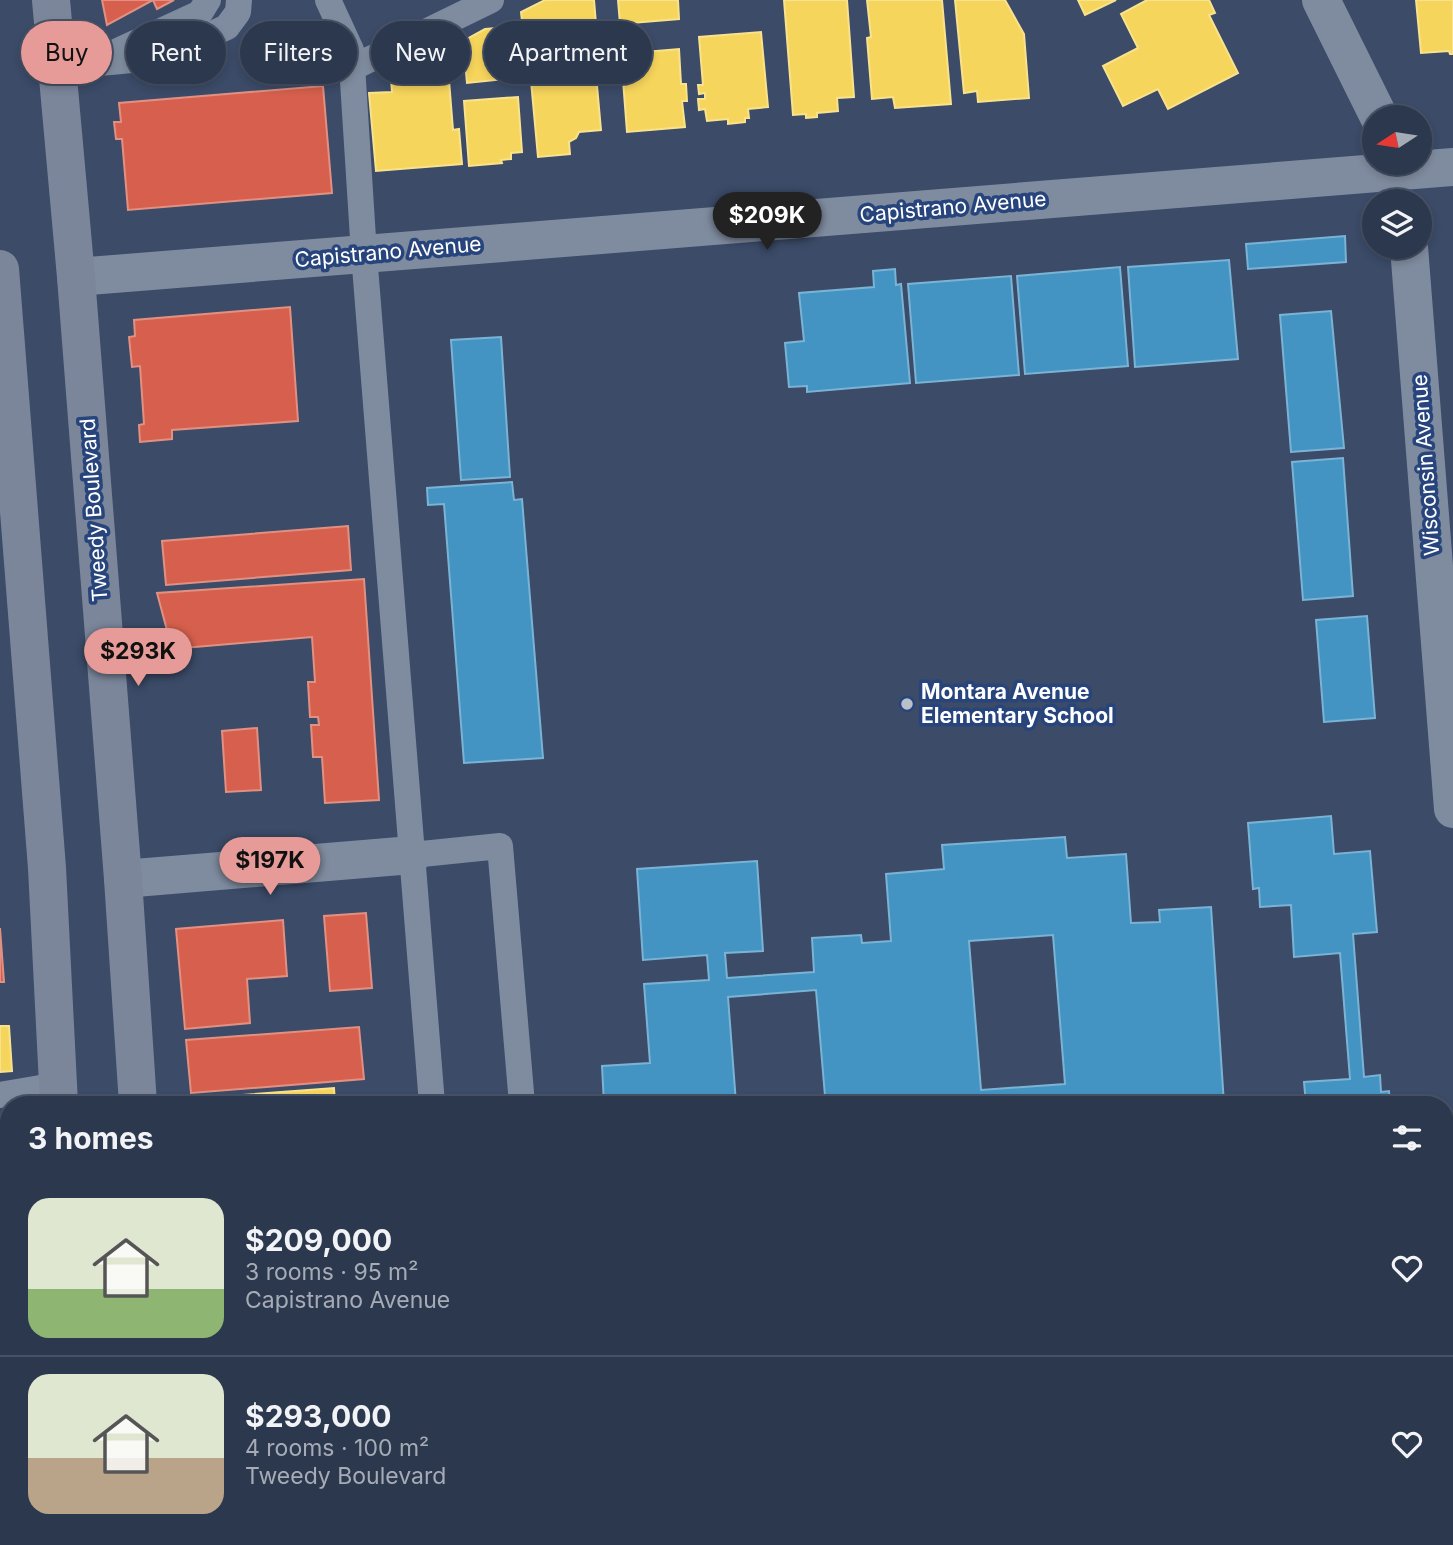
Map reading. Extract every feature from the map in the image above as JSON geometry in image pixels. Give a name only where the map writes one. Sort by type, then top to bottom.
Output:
[{"type":"main road","name":"Tweedy Boulevard","points":[[51,0],[58,21]]},
{"type":"main road","name":"Tweedy Boulevard","points":[[74,84],[76,277],[137,1096]]},
{"type":"main road","points":[[0,269],[47,868],[59,1095]]},
{"type":"street","points":[[1321,0],[1372,105]]},
{"type":"street","name":"Capistrano Avenue","points":[[76,277],[1397,179],[1453,167]]},
{"type":"street","name":"Wisconsin Avenue","points":[[1410,259],[1452,786]]},
{"type":"street","points":[[123,879],[412,855]]},
{"type":"lane","points":[[112,50],[200,13],[208,0]]},
{"type":"lane","points":[[112,62],[163,57],[228,27],[238,12],[239,0]]},
{"type":"lane","points":[[328,0],[338,21]]},
{"type":"lane","points":[[357,66],[491,0]]},
{"type":"lane","points":[[353,84],[431,1096]]},
{"type":"lane","points":[[412,855],[500,846],[521,1096]]},
{"type":"lane","points":[[0,1095],[59,1095]]},
{"type":"building: Homes","points":[[545,0],[594,0],[596,21],[522,21],[521,12]]},
{"type":"building: Homes","points":[[618,0],[678,0],[679,19],[620,21]]},
{"type":"building: Homes","points":[[784,0],[847,0],[854,97],[837,98],[838,111],[817,113],[817,117],[806,118],[806,114],[793,115]]},
{"type":"building: Homes","points":[[867,0],[942,0],[951,104],[895,108],[893,97],[872,99],[867,38],[871,37]]},
{"type":"building: Homes","points":[[955,0],[1005,0],[1024,34],[1029,98],[978,102],[977,91],[964,93]]},
{"type":"building: Homes","points":[[1078,0],[1116,0],[1085,15]]},
{"type":"building: Homes","points":[[1147,0],[1209,0],[1215,13],[1209,15],[1238,73],[1168,109],[1158,89],[1123,106],[1103,66],[1138,48],[1121,14]]},
{"type":"building: Homes","points":[[1416,0],[1453,0],[1453,54],[1449,51],[1421,53]]},
{"type":"building: Homes","points":[[484,30],[484,81],[470,83],[470,37]]},
{"type":"building: Homes","points":[[761,32],[768,107],[748,109],[749,118],[745,118],[745,122],[728,124],[728,119],[707,121],[705,109],[699,110],[698,99],[705,99],[705,93],[699,94],[698,85],[703,85],[699,37]]},
{"type":"building: Homes","points":[[679,49],[681,84],[686,84],[687,101],[682,101],[685,127],[627,132],[623,84],[652,84],[652,51]]},
{"type":"building: Homes","points":[[391,84],[449,84],[453,130],[459,129],[462,164],[376,171],[369,93],[392,92]]},
{"type":"building: Homes","points":[[531,84],[597,84],[601,130],[579,132],[576,138],[569,142],[570,154],[538,157]]},
{"type":"building: Homes","points":[[518,97],[522,152],[511,153],[511,159],[501,160],[502,163],[469,166],[464,101]]},
{"type":"building: Homes","points":[[0,1026],[9,1026],[12,1071],[0,1072]]},
{"type":"building: Homes","points":[[334,1088],[334,1096],[229,1096]]},
{"type":"building: Shops","points":[[102,0],[153,0],[112,22],[106,21]]},
{"type":"building: Shops","points":[[153,0],[174,0],[157,9]]},
{"type":"building: Shops","points":[[323,86],[332,193],[128,210],[122,139],[116,139],[114,122],[121,122],[119,103]]},
{"type":"building: Shops","points":[[290,307],[298,421],[172,430],[172,439],[140,442],[139,425],[144,424],[140,366],[132,367],[129,337],[135,336],[134,320]]},
{"type":"building: Shops","points":[[348,526],[351,570],[166,585],[162,541]]},
{"type":"building: Shops","points":[[364,579],[379,800],[325,803],[322,757],[313,757],[311,725],[319,725],[318,717],[310,717],[308,682],[315,682],[312,637],[172,649],[157,593]]},
{"type":"building: Shops","points":[[257,728],[261,790],[226,792],[222,731]]},
{"type":"building: Shops","points":[[366,913],[372,988],[330,991],[324,916]]},
{"type":"building: Shops","points":[[283,920],[287,976],[247,979],[250,1023],[185,1029],[176,929]]},
{"type":"building: Shops","points":[[0,928],[4,982],[0,982]]},
{"type":"building: Shops","points":[[359,1027],[364,1079],[191,1093],[186,1040]]},
{"type":"building: Schools","points":[[1345,236],[1346,262],[1248,269],[1246,244]]},
{"type":"building: Schools","points":[[1229,260],[1238,359],[1135,367],[1128,267]]},
{"type":"building: Schools","points":[[1120,267],[1128,366],[1025,374],[1017,276]]},
{"type":"building: Schools","points":[[895,269],[896,285],[901,284],[910,383],[807,392],[807,386],[789,387],[785,343],[804,341],[799,293],[874,287],[873,271]]},
{"type":"building: Schools","points":[[1011,276],[1019,375],[916,383],[908,284]]},
{"type":"building: Schools","points":[[1331,311],[1344,448],[1291,452],[1280,315]]},
{"type":"building: Schools","points":[[501,337],[510,477],[461,480],[451,340]]},
{"type":"building: Schools","points":[[1343,458],[1353,596],[1303,600],[1292,462]]},
{"type":"building: Schools","points":[[512,482],[514,500],[522,499],[543,758],[464,763],[444,504],[428,505],[427,488]]},
{"type":"building: Schools","points":[[1367,616],[1375,718],[1324,722],[1316,620]]},
{"type":"building: Schools","points":[[1331,816],[1334,854],[1370,851],[1377,932],[1353,934],[1364,1077],[1380,1075],[1381,1092],[1389,1091],[1389,1096],[1305,1096],[1304,1082],[1350,1079],[1340,953],[1294,957],[1291,905],[1260,907],[1259,888],[1253,889],[1248,823]]},
{"type":"building: Schools","points":[[1065,837],[1067,858],[1126,854],[1131,923],[1160,922],[1159,910],[1211,907],[1223,1096],[825,1096],[816,990],[728,997],[735,1096],[604,1096],[602,1066],[650,1063],[644,984],[709,980],[707,955],[643,960],[637,869],[757,861],[763,951],[725,953],[727,978],[814,972],[812,938],[861,935],[862,943],[891,941],[886,874],[944,869],[942,845]],"holes":[[[1053,935],[1065,1084],[981,1090],[969,941]]]},
{"type":"place","name":"Montara Avenue Elementary School","points":[[907,704]]}]
